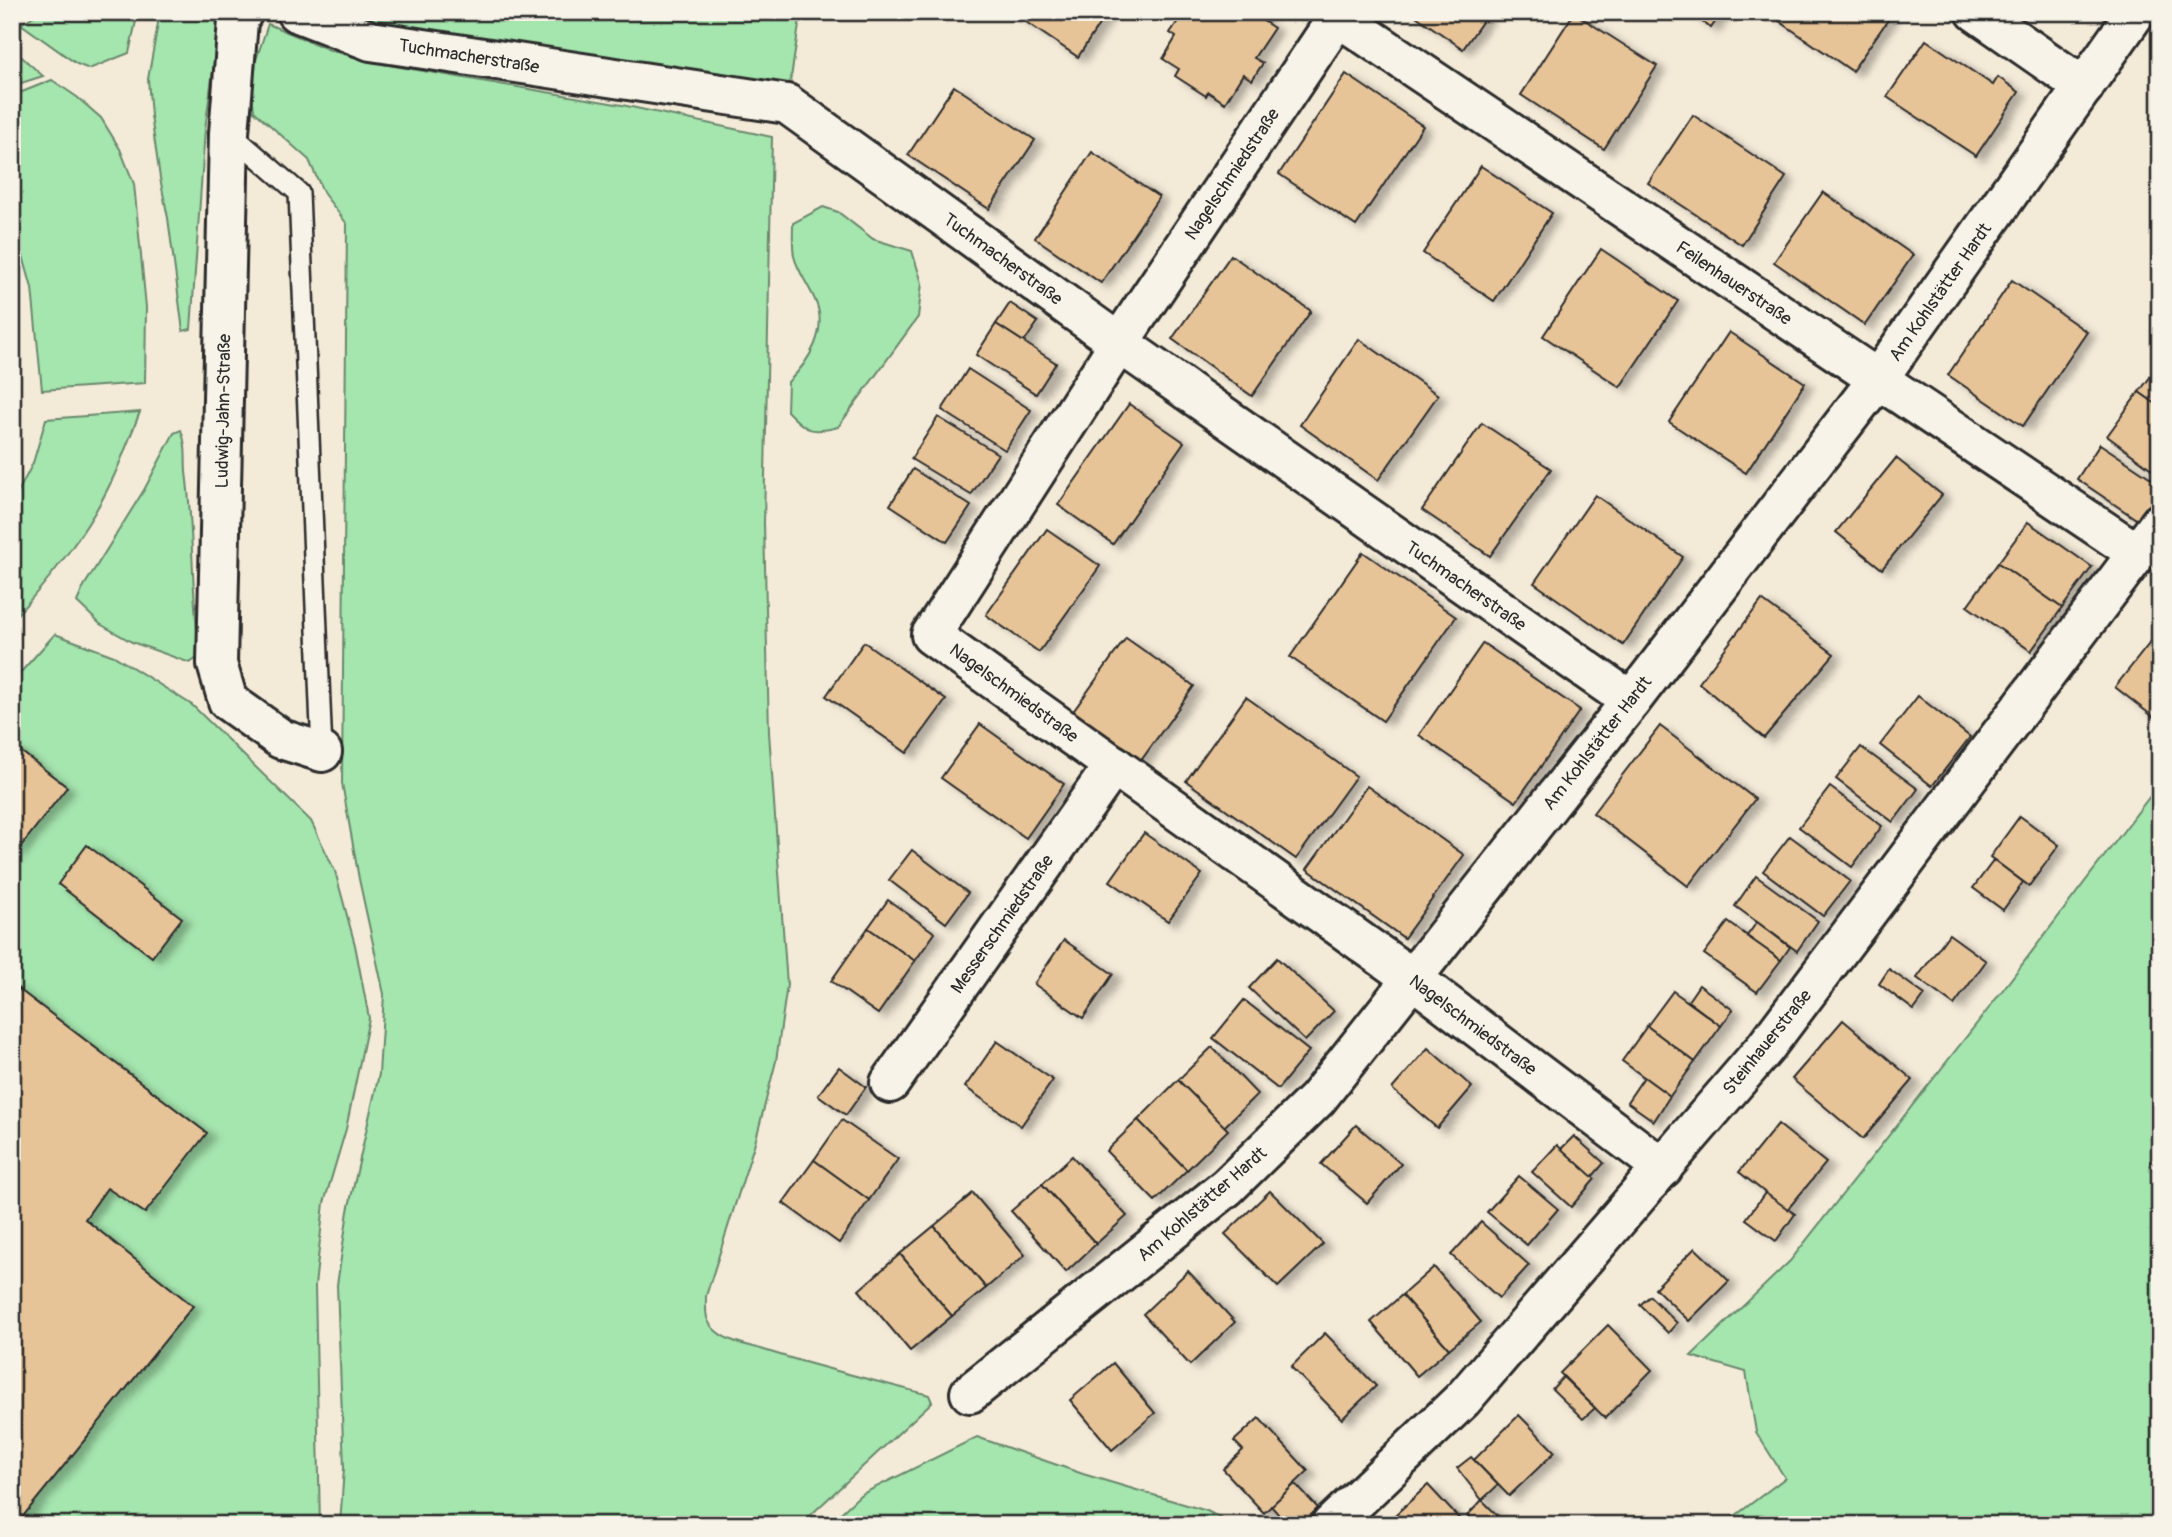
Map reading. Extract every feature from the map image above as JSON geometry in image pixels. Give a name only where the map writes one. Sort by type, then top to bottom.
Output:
[{"type":"street","name":"Ludwig-Jahn-Straße","points":[[243,12],[238,21],[229,133],[217,664],[228,701],[281,739],[322,751]]},
{"type":"street","name":"Tuchmacherstraße","points":[[296,12],[370,41],[787,104],[1119,343],[1631,701]]},
{"type":"street","points":[[1976,12],[2084,86]]},
{"type":"street","name":"Am Kohlstätter Hardt","points":[[970,1394],[1227,1187],[1317,1099],[1631,701],[1878,379],[2136,12]]},
{"type":"street","name":"Nagelschmiedstraße","points":[[1336,14],[931,635],[1413,979],[1662,1168]]},
{"type":"street","name":"Feilenhauerstraße","points":[[1336,14],[2137,553]]},
{"type":"street","name":"Steinhauerstraße","points":[[1331,1525],[1463,1399],[1765,1048],[2160,523]]},
{"type":"street","name":"Messerschmiedstraße","points":[[890,1083],[1114,765]]},
{"type":"lane","points":[[229,133],[299,194],[322,751]]},
{"type":"green space","points":[[40,12],[138,12],[129,53],[89,69],[77,64],[21,24]]},
{"type":"green space","points":[[160,12],[221,12],[205,129],[191,329],[183,331],[151,116],[148,79]]},
{"type":"green space","points":[[296,12],[801,12],[787,104]]},
{"type":"green space","points":[[268,24],[330,50],[371,62],[622,105],[772,137],[764,524],[769,732],[787,985],[776,1061],[756,1139],[706,1296],[706,1315],[712,1327],[731,1340],[929,1395],[932,1402],[800,1525],[340,1525],[344,1468],[337,1285],[348,1211],[379,1074],[384,994],[342,783],[347,224],[324,194],[309,160],[254,111],[250,78]]},
{"type":"green space","points":[[12,49],[14,50],[43,76],[12,86]]},
{"type":"green space","points":[[52,80],[101,118],[120,149],[134,184],[146,307],[145,383],[42,390],[32,288],[23,256],[12,244],[12,96]]},
{"type":"green space","points":[[823,207],[838,212],[873,239],[912,251],[922,283],[918,317],[838,427],[815,430],[804,427],[787,411],[788,382],[815,345],[820,323],[815,300],[794,256],[793,223]]},
{"type":"green space","points":[[140,412],[117,470],[93,516],[55,571],[12,620],[12,504],[33,463],[46,419]]},
{"type":"green space","points":[[181,430],[185,451],[200,656],[190,663],[132,642],[100,624],[77,602],[84,586],[144,490],[174,433]]},
{"type":"green space","points":[[55,634],[114,656],[192,705],[311,821],[335,871],[355,945],[369,1018],[346,1129],[324,1203],[315,1286],[320,1525],[16,1525],[85,1219],[107,1188],[145,1213],[206,1133],[12,984],[12,854],[14,855],[67,787],[14,746],[12,748],[12,682]]},
{"type":"green space","points":[[2160,783],[2160,1525],[1723,1525],[1785,1478],[1756,1432],[1746,1372],[1691,1356],[1790,1261],[1989,1008]]},
{"type":"green space","points":[[977,1437],[1083,1474],[1207,1511],[1234,1525],[828,1525],[860,1495]]},
{"type":"building","points":[[1107,12],[1078,57],[1014,14]]},
{"type":"building","points":[[1184,12],[1261,12],[1263,14],[1259,18],[1274,28],[1254,58],[1263,63],[1252,80],[1243,74],[1225,103],[1208,92],[1206,96],[1175,76],[1179,69],[1163,59],[1176,37],[1170,33]]},
{"type":"building","points":[[1489,12],[1463,49],[1413,14]]},
{"type":"building","points":[[1688,12],[1722,12],[1711,28]]},
{"type":"building","points":[[1766,12],[1882,12],[1890,17],[1852,71]]},
{"type":"building","points":[[1574,13],[1657,66],[1604,149],[1521,95]]},
{"type":"building","points":[[1926,40],[1993,85],[1998,77],[2019,92],[1976,156],[1887,97]]},
{"type":"building","points":[[1346,74],[1423,126],[1356,226],[1279,174]]},
{"type":"building","points":[[954,86],[1035,140],[989,209],[908,155]]},
{"type":"building","points":[[1693,115],[1786,177],[1742,245],[1648,183]]},
{"type":"building","points":[[1092,152],[1159,197],[1101,283],[1035,238]]},
{"type":"building","points":[[1481,166],[1552,213],[1494,301],[1423,253]]},
{"type":"building","points":[[1823,192],[1913,255],[1865,325],[1774,262]]},
{"type":"building","points":[[1601,249],[1678,301],[1620,387],[1543,336]]},
{"type":"building","points":[[1231,255],[1311,311],[1252,396],[1172,339]]},
{"type":"building","points":[[2012,280],[2087,332],[2023,426],[1948,375]]},
{"type":"building","points":[[1010,303],[1038,322],[1024,342],[996,324]]},
{"type":"building","points":[[996,324],[1056,363],[1036,394],[976,355]]},
{"type":"building","points":[[1729,332],[1805,383],[1746,473],[1669,422]]},
{"type":"building","points":[[1359,339],[1438,395],[1378,480],[1300,425]]},
{"type":"building","points":[[2160,364],[2160,407],[2139,392]]},
{"type":"building","points":[[968,369],[1031,410],[1005,450],[942,410]]},
{"type":"building","points":[[2139,392],[2160,407],[2160,469],[2157,473],[2107,436]]},
{"type":"building","points":[[1129,404],[1184,442],[1113,544],[1058,505]]},
{"type":"building","points":[[938,417],[998,454],[971,495],[911,459]]},
{"type":"building","points":[[1482,423],[1551,469],[1490,556],[1422,510]]},
{"type":"building","points":[[2100,444],[2160,484],[2160,496],[2142,523],[2077,479]]},
{"type":"building","points":[[1896,458],[1942,495],[1882,569],[1836,532]]},
{"type":"building","points":[[913,469],[971,506],[947,542],[890,505]]},
{"type":"building","points":[[1595,495],[1683,557],[1623,645],[1534,583]]},
{"type":"building","points":[[2028,522],[2092,567],[2062,608],[1998,563]]},
{"type":"building","points":[[1047,529],[1100,566],[1039,652],[986,615]]},
{"type":"building","points":[[1363,552],[1456,617],[1383,721],[1290,657]]},
{"type":"building","points":[[1998,563],[2062,608],[2031,651],[1967,606]]},
{"type":"building","points":[[1762,600],[1834,654],[1764,738],[1699,683]]},
{"type":"building","points":[[2160,630],[2160,722],[2115,687]]},
{"type":"building","points":[[1126,638],[1194,686],[1140,762],[1072,713]]},
{"type":"building","points":[[864,642],[946,700],[907,753],[826,696]]},
{"type":"building","points":[[1483,643],[1580,710],[1516,802],[1419,735]]},
{"type":"building","points":[[1918,696],[1970,737],[1932,786],[1880,745]]},
{"type":"building","points":[[1246,697],[1356,776],[1296,859],[1186,781]]},
{"type":"building","points":[[980,724],[1064,784],[1026,838],[941,778]]},
{"type":"building","points":[[1660,726],[1755,799],[1688,886],[1593,813]]},
{"type":"building","points":[[14,746],[67,787],[14,855],[12,748]]},
{"type":"building","points":[[1861,747],[1918,789],[1893,822],[1836,779]]},
{"type":"building","points":[[1367,786],[1464,855],[1404,938],[1307,869]]},
{"type":"building","points":[[1830,787],[1882,826],[1852,867],[1799,827]]},
{"type":"building","points":[[2020,816],[2059,845],[2029,886],[1990,857]]},
{"type":"building","points":[[1144,833],[1202,874],[1168,921],[1110,881]]},
{"type":"building","points":[[1790,836],[1850,881],[1823,916],[1763,871]]},
{"type":"building","points":[[87,845],[182,918],[152,957],[58,884]]},
{"type":"building","points":[[912,850],[968,893],[946,923],[889,880]]},
{"type":"building","points":[[1994,860],[2023,882],[2003,910],[1973,888]]},
{"type":"building","points":[[1756,876],[1818,921],[1797,951],[1735,906]]},
{"type":"building","points":[[888,900],[935,933],[915,961],[868,928]]},
{"type":"building","points":[[1728,922],[1781,960],[1757,992],[1704,954]]},
{"type":"building","points":[[1757,922],[1790,947],[1781,960],[1747,936]]},
{"type":"building","points":[[868,928],[915,961],[878,1014],[831,981]]},
{"type":"building","points":[[1949,934],[1986,961],[1954,1005],[1917,978]]},
{"type":"building","points":[[1064,940],[1113,974],[1083,1018],[1034,984]]},
{"type":"building","points":[[1277,958],[1334,1011],[1305,1041],[1249,988]]},
{"type":"building","points":[[1889,969],[1925,995],[1914,1010],[1879,984]]},
{"type":"building","points":[[12,984],[207,1133],[145,1213],[107,1188],[85,1219],[193,1306],[16,1525],[12,1525]]},
{"type":"building","points":[[1699,985],[1733,1010],[1721,1026],[1688,1001]]},
{"type":"building","points":[[1673,991],[1721,1026],[1695,1062],[1647,1026]]},
{"type":"building","points":[[1244,1000],[1309,1051],[1278,1089],[1213,1038]]},
{"type":"building","points":[[1843,1020],[1913,1080],[1863,1139],[1792,1079]]},
{"type":"building","points":[[1647,1026],[1695,1062],[1670,1096],[1622,1061]]},
{"type":"building","points":[[997,1041],[1053,1080],[1021,1126],[965,1087]]},
{"type":"building","points":[[1212,1047],[1257,1094],[1224,1127],[1178,1080]]},
{"type":"building","points":[[1428,1048],[1472,1087],[1437,1128],[1392,1089]]},
{"type":"building","points":[[839,1067],[866,1087],[846,1115],[818,1095]]},
{"type":"building","points":[[1644,1077],[1670,1096],[1654,1121],[1627,1102]]},
{"type":"building","points":[[1178,1080],[1228,1130],[1187,1170],[1138,1120]]},
{"type":"building","points":[[842,1120],[898,1159],[869,1200],[814,1160]]},
{"type":"building","points":[[1138,1120],[1187,1170],[1155,1201],[1106,1151]]},
{"type":"building","points":[[1778,1124],[1826,1163],[1787,1210],[1739,1172]]},
{"type":"building","points":[[1356,1125],[1401,1164],[1367,1203],[1321,1164]]},
{"type":"building","points":[[1574,1136],[1604,1163],[1592,1177],[1561,1149]]},
{"type":"building","points":[[1557,1145],[1595,1179],[1571,1207],[1532,1172]]},
{"type":"building","points":[[1072,1156],[1127,1216],[1096,1244],[1042,1184]]},
{"type":"building","points":[[814,1160],[869,1200],[839,1243],[783,1203]]},
{"type":"building","points":[[1519,1176],[1558,1209],[1527,1245],[1487,1212]]},
{"type":"building","points":[[1042,1184],[1096,1244],[1066,1272],[1011,1211]]},
{"type":"building","points":[[1270,1191],[1323,1244],[1278,1287],[1225,1234]]},
{"type":"building","points":[[973,1193],[1025,1255],[986,1288],[934,1226]]},
{"type":"building","points":[[1765,1193],[1795,1214],[1776,1241],[1746,1219]]},
{"type":"building","points":[[1481,1222],[1529,1265],[1499,1298],[1451,1255]]},
{"type":"building","points":[[934,1226],[986,1288],[952,1316],[900,1254]]},
{"type":"building","points":[[1695,1248],[1729,1281],[1689,1321],[1655,1288]]},
{"type":"building","points":[[900,1254],[952,1316],[910,1351],[859,1290]]},
{"type":"building","points":[[1434,1267],[1481,1322],[1449,1349],[1402,1295]]},
{"type":"building","points":[[1188,1271],[1235,1322],[1190,1365],[1143,1314]]},
{"type":"building","points":[[1402,1295],[1449,1349],[1417,1376],[1371,1322]]},
{"type":"building","points":[[1650,1296],[1677,1323],[1668,1333],[1640,1305]]},
{"type":"building","points":[[1608,1325],[1652,1370],[1605,1418],[1560,1373]]},
{"type":"building","points":[[1325,1333],[1376,1386],[1342,1419],[1291,1367]]},
{"type":"building","points":[[1113,1363],[1155,1413],[1112,1450],[1070,1400]]},
{"type":"building","points":[[1563,1377],[1595,1408],[1583,1419],[1552,1389]]},
{"type":"building","points":[[1519,1415],[1555,1452],[1509,1496],[1474,1460]]},
{"type":"building","points":[[1259,1418],[1308,1471],[1264,1513],[1223,1469],[1243,1450],[1234,1441]]},
{"type":"building","points":[[1471,1457],[1498,1485],[1482,1500],[1457,1468]]},
{"type":"building","points":[[1295,1484],[1318,1508],[1301,1525],[1288,1525],[1271,1506]]},
{"type":"building","points":[[1428,1485],[1465,1525],[1385,1524]]},
{"type":"building","points":[[1482,1500],[1505,1525],[1476,1525],[1467,1516]]}]
